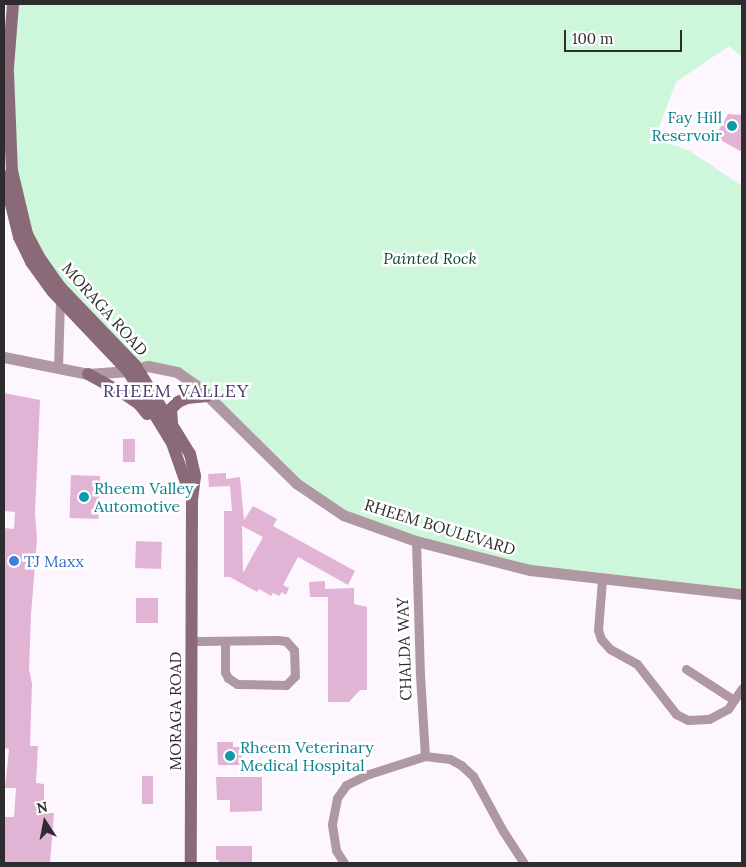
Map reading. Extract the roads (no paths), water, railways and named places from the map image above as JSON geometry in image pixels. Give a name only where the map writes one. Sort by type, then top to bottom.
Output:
[{"type":"main road","name":"MORAGA ROAD","points":[[4,123],[13,4]]},
{"type":"main road","name":"MORAGA ROAD","points":[[8,73],[12,171],[27,234],[39,257],[60,287],[132,369],[166,424],[190,454],[195,476],[192,499],[192,863]]},
{"type":"main road","name":"MORAGA ROAD","points":[[4,176],[19,237],[31,262],[60,300],[132,369]]},
{"type":"main road","points":[[88,374],[126,394],[166,424],[171,409],[178,402],[187,398],[207,396]]},
{"type":"street","points":[[58,368],[60,300]]},
{"type":"street","name":"RHEEM BOULEVARD","points":[[4,357],[88,374],[148,366],[176,372],[207,396],[304,488],[343,515],[416,541],[524,569],[602,580],[742,594]]},
{"type":"street","name":"CHALDA WAY","points":[[416,541],[420,676],[426,756]]},
{"type":"street","points":[[602,580],[598,630],[601,639],[610,649],[637,664],[676,714],[696,721],[709,720],[728,708],[742,688]]},
{"type":"street","points":[[192,641],[225,640],[286,641],[294,650],[295,676],[286,685],[237,684],[228,678],[225,672],[225,640]]},
{"type":"street","points":[[686,669],[734,700]]},
{"type":"street","points":[[344,863],[336,850],[332,824],[337,798],[346,785],[369,774],[426,756],[450,759],[461,764],[474,776],[503,831],[524,863]]},
{"type":"place","name":"Fay Hill Reservoir","points":[[732,126]]},
{"type":"place","name":"Rheem Valley Automotive","points":[[84,497]]},
{"type":"place","name":"TJ Maxx","points":[[14,561]]},
{"type":"place","name":"Rheem Veterinary Medical Hospital","points":[[230,756]]},
{"type":"district","name":"RHEEM VALLEY","points":[[176,391]]},
{"type":"park label","name":"Painted Rock","points":[[430,258]]}]
